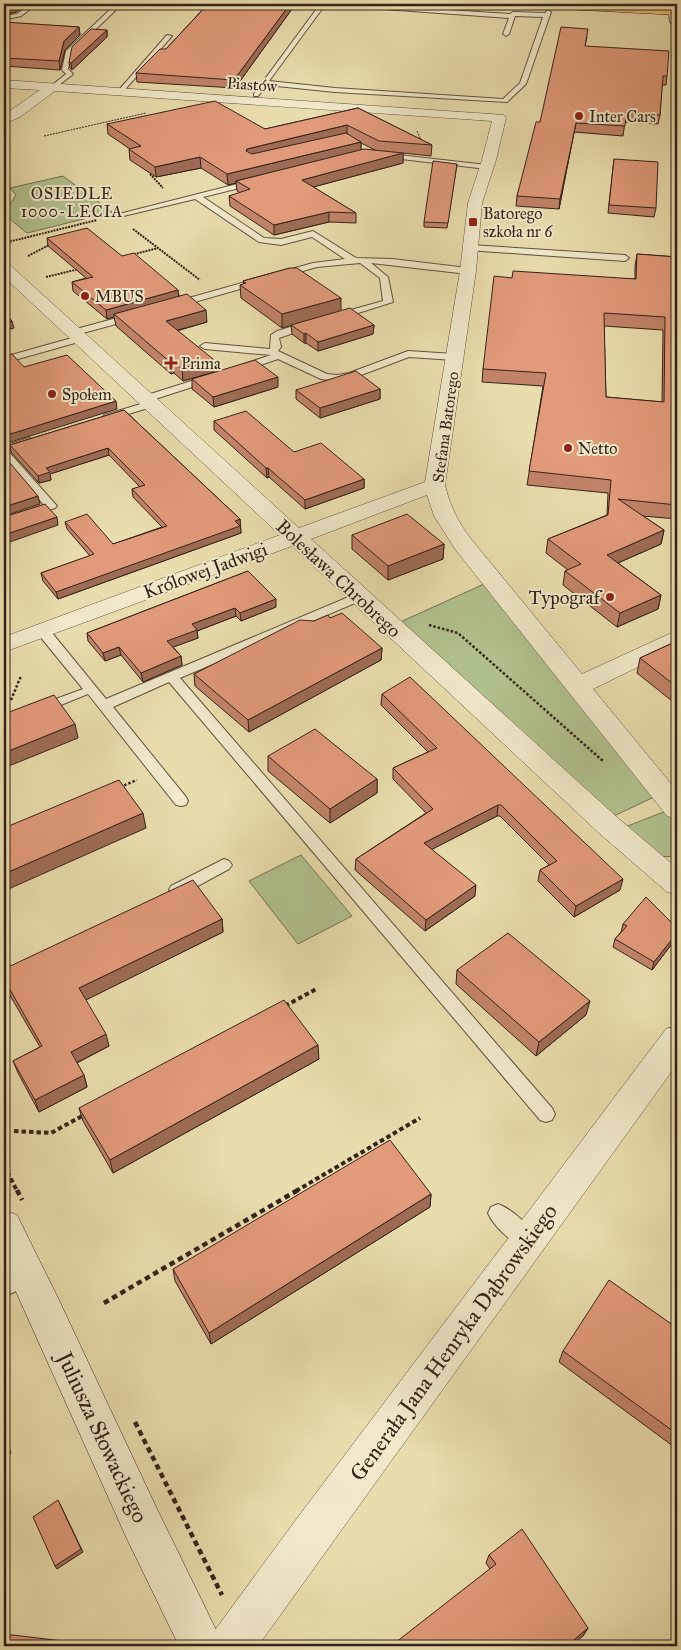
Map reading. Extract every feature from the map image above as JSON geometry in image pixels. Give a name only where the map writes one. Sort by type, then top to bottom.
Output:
[{"type":"main road","points":[[527,4],[675,12]]},
{"type":"street","name":"Piastów","points":[[4,84],[499,118]]},
{"type":"street","points":[[4,120],[53,87]]},
{"type":"street","name":"Stefana Batorego","points":[[499,118],[487,167],[474,203],[468,271],[435,485],[439,506],[445,520],[578,686],[668,782],[677,809]]},
{"type":"street","name":"Bolesława Chrobrego","points":[[4,268],[358,597],[609,826],[677,884]]},
{"type":"street","name":"Królowej Jadwigi","points":[[4,645],[435,485]]},
{"type":"street","points":[[578,686],[677,638]]},
{"type":"street","name":"Generała Jana Henryka Dąbrowskiego","points":[[232,1646],[310,1536],[677,1039]]},
{"type":"street","name":"Juliusza Słowackiego","points":[[4,1227],[15,1281],[142,1524],[202,1646]]},
{"type":"lane","points":[[4,18],[19,15],[34,4]]},
{"type":"lane","points":[[53,87],[70,74],[65,70],[68,52],[119,4]]},
{"type":"lane","points":[[256,95],[320,8],[326,4]]},
{"type":"lane","points":[[266,82],[335,90],[505,100],[523,84],[547,13],[516,14],[511,16],[331,4]]},
{"type":"lane","points":[[675,12],[673,22],[677,22]]},
{"type":"lane","points":[[506,34],[511,16]]},
{"type":"lane","points":[[120,92],[169,36]]},
{"type":"lane","points":[[376,154],[487,167]]},
{"type":"lane","points":[[115,216],[263,180]]},
{"type":"lane","points":[[196,196],[262,240],[281,242],[314,234],[384,277],[388,302],[280,334],[274,337],[276,354]]},
{"type":"lane","points":[[470,248],[625,258]]},
{"type":"lane","points":[[168,306],[316,265],[358,261],[468,271]]},
{"type":"lane","points":[[4,360],[149,312]]},
{"type":"lane","points":[[205,346],[276,354],[325,377],[337,378],[352,375],[408,354],[454,357]]},
{"type":"lane","points":[[96,421],[276,354]]},
{"type":"lane","points":[[4,522],[51,506],[4,451],[41,438]]},
{"type":"lane","points":[[104,705],[358,597]]},
{"type":"lane","points":[[43,631],[181,801]]},
{"type":"lane","points":[[171,676],[546,1114]]},
{"type":"lane","points":[[4,723],[82,693]]},
{"type":"lane","points":[[162,897],[206,876],[224,865]]},
{"type":"lane","points":[[498,1213],[528,1241]]},
{"type":"path","points":[[44,136],[151,112]]},
{"type":"path","points":[[150,174],[164,189],[181,199]]},
{"type":"path","points":[[4,242],[115,216],[216,293]]},
{"type":"path","points":[[54,230],[60,235]]},
{"type":"path","points":[[28,256],[52,244]]},
{"type":"path","points":[[131,255],[159,248]]},
{"type":"path","points":[[20,284],[85,267]]},
{"type":"path","points":[[427,624],[458,632],[604,762]]},
{"type":"path","points":[[112,790],[139,779]]},
{"type":"path","points":[[284,1006],[318,988]]},
{"type":"path","points":[[14,1131],[51,1133],[85,1114]]},
{"type":"path","points":[[104,1303],[420,1118]]},
{"type":"green space","points":[[63,176],[112,212],[27,233],[4,214],[16,195],[10,188]]},
{"type":"green space","points":[[484,584],[654,797],[614,816],[398,623]]},
{"type":"green space","points":[[666,811],[677,826],[677,857],[657,856],[625,827]]},
{"type":"green space","points":[[301,855],[352,916],[298,944],[249,881]]},
{"type":"building","points":[[208,4],[290,4],[234,80],[136,73],[160,49],[166,49]]},
{"type":"building","points":[[4,22],[79,27],[64,41],[59,61],[4,58]]},
{"type":"building","points":[[561,27],[588,29],[585,46],[669,51],[667,76],[663,76],[660,115],[626,112],[625,126],[576,123],[560,199],[517,196],[536,122],[540,122]]},
{"type":"building","points":[[91,29],[107,30],[71,63],[69,62],[72,47]]},
{"type":"building","points":[[215,101],[265,129],[358,108],[432,145],[379,141],[347,125],[247,149],[246,151],[252,154],[346,133],[361,142],[227,174],[200,157],[155,167],[129,149],[141,146],[107,124]]},
{"type":"building","points":[[364,149],[403,153],[302,180],[356,213],[329,212],[274,225],[229,196],[250,189],[236,181]]},
{"type":"building","points":[[614,159],[658,162],[656,208],[609,205]]},
{"type":"building","points":[[433,161],[457,164],[448,223],[424,222]]},
{"type":"building","points":[[87,228],[122,256],[134,253],[178,290],[106,310],[72,282],[93,277],[47,238]]},
{"type":"building","points":[[637,254],[677,257],[677,505],[618,499],[664,530],[607,555],[661,595],[620,613],[565,571],[581,564],[548,539],[608,515],[611,480],[529,471],[546,373],[483,369],[494,276],[512,278],[513,271],[636,279]],"holes":[[[604,313],[665,317],[664,402],[606,397]]]},
{"type":"building","points":[[290,268],[297,268],[341,298],[282,314],[240,285],[246,283],[243,281]]},
{"type":"building","points":[[187,294],[206,310],[166,321],[213,359],[182,369],[172,361],[170,362],[114,314]]},
{"type":"building","points":[[350,308],[374,325],[318,342],[291,325]]},
{"type":"building","points":[[4,312],[12,321],[4,323]]},
{"type":"building","name":"Społem","points":[[12,354],[24,367],[67,355],[116,401],[4,436],[4,356]]},
{"type":"building","points":[[255,360],[278,377],[213,397],[192,379]]},
{"type":"building","points":[[356,371],[380,389],[320,408],[296,390]]},
{"type":"building","points":[[124,410],[240,519],[235,521],[240,526],[56,592],[41,573],[94,554],[65,522],[87,514],[113,544],[167,526],[132,489],[145,485],[108,448],[46,468],[50,472],[38,476],[10,445]]},
{"type":"building","points":[[246,411],[294,452],[321,443],[364,479],[305,500],[214,421]]},
{"type":"building","points":[[4,456],[38,496],[4,507]]},
{"type":"building","points":[[45,504],[57,517],[4,535],[4,517]]},
{"type":"building","points":[[407,514],[444,544],[388,566],[352,535]]},
{"type":"building","points":[[248,571],[276,599],[240,613],[235,608],[192,624],[197,630],[167,641],[181,656],[141,673],[119,647],[103,653],[87,633]]},
{"type":"building","points":[[342,613],[382,648],[248,720],[194,674],[300,620],[314,621],[328,615],[330,618]]},
{"type":"building","points":[[677,641],[677,687],[640,658]]},
{"type":"building","points":[[410,677],[623,879],[576,906],[540,870],[557,861],[501,805],[424,843],[476,885],[426,920],[356,859],[433,809],[393,768],[437,748],[382,694]]},
{"type":"building","points":[[54,695],[75,724],[4,753],[4,714]]},
{"type":"building","points":[[315,729],[377,779],[330,809],[268,756]]},
{"type":"building","points":[[119,780],[143,813],[4,874],[4,828]]},
{"type":"building","points":[[193,880],[222,919],[79,988],[106,1034],[71,1052],[84,1075],[35,1100],[13,1061],[42,1046],[4,979],[4,969]]},
{"type":"building","points":[[646,897],[677,928],[677,933],[654,962],[615,939],[627,926],[623,924]]},
{"type":"building","points":[[508,933],[590,1001],[539,1042],[457,970]]},
{"type":"building","points":[[284,1000],[318,1045],[110,1160],[79,1108]]},
{"type":"building","points":[[390,1140],[431,1194],[209,1333],[173,1269]]},
{"type":"building","points":[[609,1280],[677,1328],[677,1434],[563,1351]]},
{"type":"building","points":[[58,1500],[81,1549],[55,1566],[33,1517]]},
{"type":"building","points":[[522,1529],[588,1628],[567,1646],[391,1646],[496,1564],[489,1555]]},
{"type":"building","points":[[4,1634],[80,1643],[79,1646],[4,1646]]},
{"type":"place","name":"Inter Cars","points":[[579,116]]},
{"type":"place","name":"Batorego szkoła nr 6","points":[[473,222]]},
{"type":"place","name":"MBUS","points":[[85,296]]},
{"type":"place","name":"Prima","points":[[171,363]]},
{"type":"place","name":"Społem","points":[[52,394]]},
{"type":"place","name":"Netto","points":[[568,448]]},
{"type":"place","name":"Typograf","points":[[610,597]]},
{"type":"district","name":"OSIEDLE 1000-LECIA","points":[[72,202]]}]
